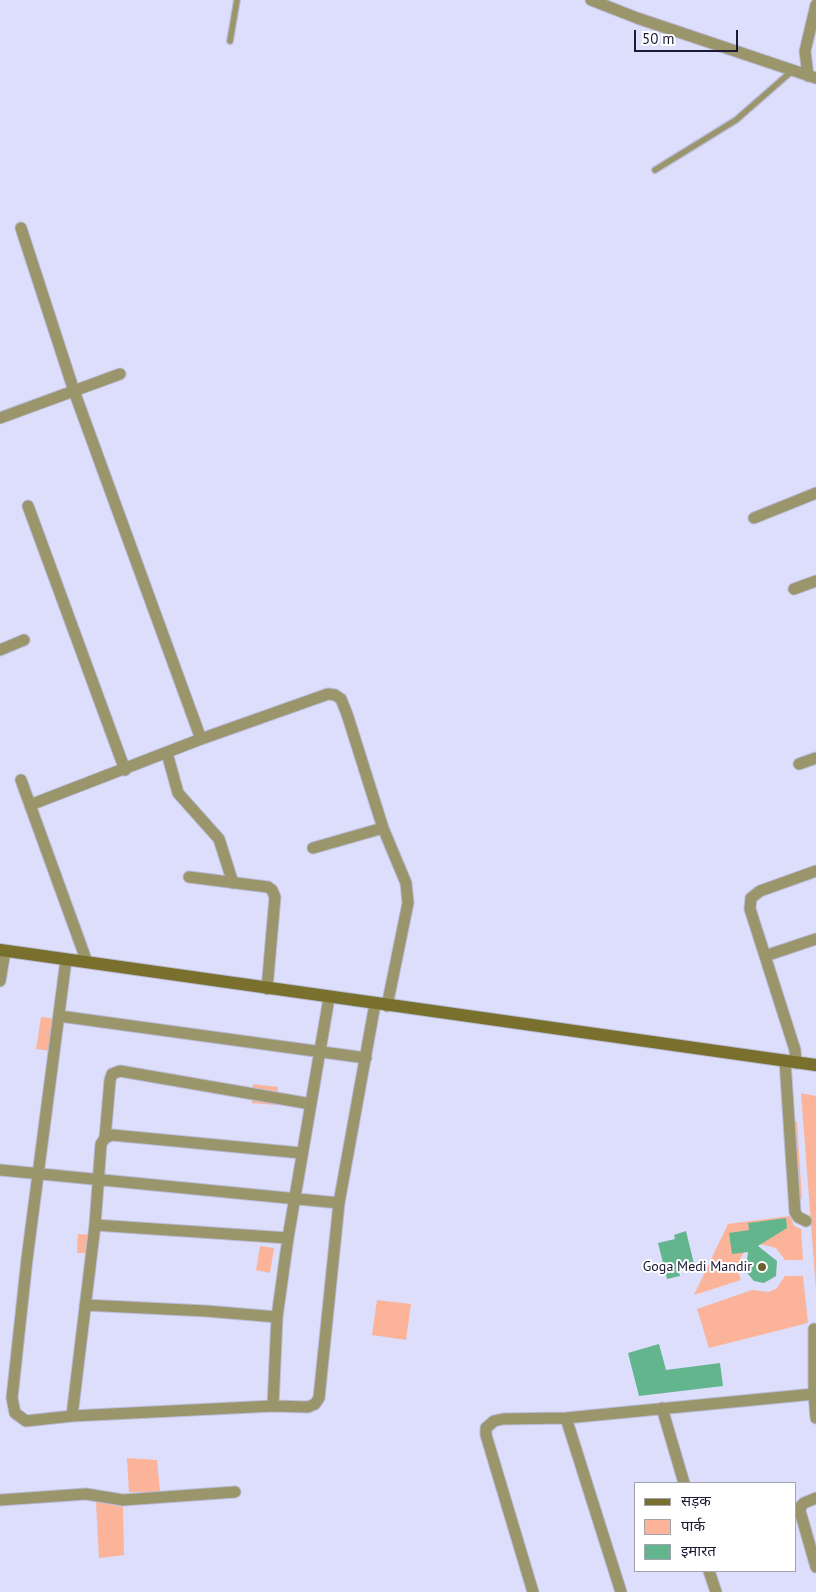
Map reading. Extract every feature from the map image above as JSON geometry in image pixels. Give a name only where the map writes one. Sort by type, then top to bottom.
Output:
[{"type":"street","points":[[591,0],[637,18],[812,77]]},
{"type":"street","points":[[812,77],[805,51],[816,5]]},
{"type":"street","points":[[21,228],[74,391],[201,739]]},
{"type":"street","points":[[0,418],[120,374]]},
{"type":"street","points":[[754,518],[816,493]]},
{"type":"street","points":[[28,506],[125,770]]},
{"type":"street","points":[[794,589],[816,581]]},
{"type":"street","points":[[0,650],[24,640]]},
{"type":"street","points":[[30,805],[125,770],[201,739],[328,694],[336,695],[341,699],[384,828],[406,883],[408,903],[366,1058],[340,1203],[319,1398],[316,1404],[308,1407],[273,1406],[72,1416],[26,1421],[18,1417],[13,1409],[12,1398],[27,1259],[66,960]]},
{"type":"street","points":[[167,753],[178,793],[219,839],[233,883]]},
{"type":"street","points":[[799,764],[816,758]]},
{"type":"street","points":[[21,780],[87,962]]},
{"type":"street","points":[[313,848],[384,828]]},
{"type":"street","points":[[806,1221],[798,1217],[795,1212],[790,1062],[795,1050],[750,908],[751,898],[760,891],[816,872]]},
{"type":"street","points":[[190,877],[268,887],[275,897],[267,989]]},
{"type":"street","points":[[765,956],[816,939]]},
{"type":"street","points":[[0,981],[3,951],[816,1065]]},
{"type":"street","points":[[273,1406],[277,1317],[301,1153],[322,1052],[329,998]]},
{"type":"street","points":[[59,1016],[366,1058]]},
{"type":"street","points":[[105,1138],[110,1080],[112,1074],[120,1071],[311,1104]]},
{"type":"street","points":[[72,1416],[95,1225],[101,1144],[105,1138],[112,1134],[301,1153]]},
{"type":"street","points":[[0,1170],[340,1203]]},
{"type":"street","points":[[95,1225],[288,1238]]},
{"type":"street","points":[[85,1305],[206,1310],[277,1317]]},
{"type":"street","points":[[814,1329],[816,1418]]},
{"type":"street","points":[[533,1592],[486,1435],[486,1428],[494,1421],[502,1419],[566,1418],[814,1394]]},
{"type":"street","points":[[662,1408],[684,1482]]},
{"type":"street","points":[[566,1418],[621,1592]]},
{"type":"street","points":[[0,1500],[86,1494],[123,1500],[235,1492]]},
{"type":"street","points":[[816,1498],[804,1503],[800,1511],[816,1567]]},
{"type":"street","points":[[709,1572],[716,1592]]},
{"type":"lane","points":[[230,40],[238,0]]},
{"type":"lane","points":[[655,170],[731,123],[792,71]]},
{"type":"green space","points":[[41,1017],[56,1019],[51,1051],[36,1049]]},
{"type":"green space","points":[[253,1084],[278,1087],[276,1105],[252,1103]]},
{"type":"green space","points":[[801,1093],[816,1096],[816,1290]]},
{"type":"green space","points":[[793,1122],[797,1122],[802,1199],[798,1200]]},
{"type":"green space","points":[[790,1216],[794,1226],[801,1229],[803,1260],[785,1260],[776,1248],[760,1244],[746,1250],[741,1257],[738,1272],[741,1280],[694,1295],[728,1224]]},
{"type":"green space","points":[[78,1234],[94,1235],[92,1253],[77,1253]]},
{"type":"green space","points":[[260,1246],[274,1248],[270,1273],[256,1270]]},
{"type":"green space","points":[[785,1276],[803,1276],[808,1323],[709,1348],[697,1309],[752,1290],[768,1292],[776,1289]]},
{"type":"green space","points":[[377,1300],[411,1304],[406,1340],[372,1335]]},
{"type":"green space","points":[[127,1458],[157,1460],[160,1492],[129,1492]]},
{"type":"green space","points":[[96,1502],[123,1507],[124,1555],[99,1558]]},
{"type":"building","points":[[786,1218],[787,1228],[758,1246],[777,1261],[776,1276],[764,1283],[754,1281],[746,1268],[748,1252],[732,1254],[729,1233],[749,1230],[748,1223]]},
{"type":"building","points":[[686,1231],[694,1264],[678,1268],[680,1276],[667,1279],[658,1243],[675,1239],[674,1235]]},
{"type":"building","points":[[659,1344],[666,1370],[720,1363],[723,1386],[639,1396],[628,1353]]},
{"type":"place","name":"Goga Medi Mandir","points":[[762,1267]]}]
